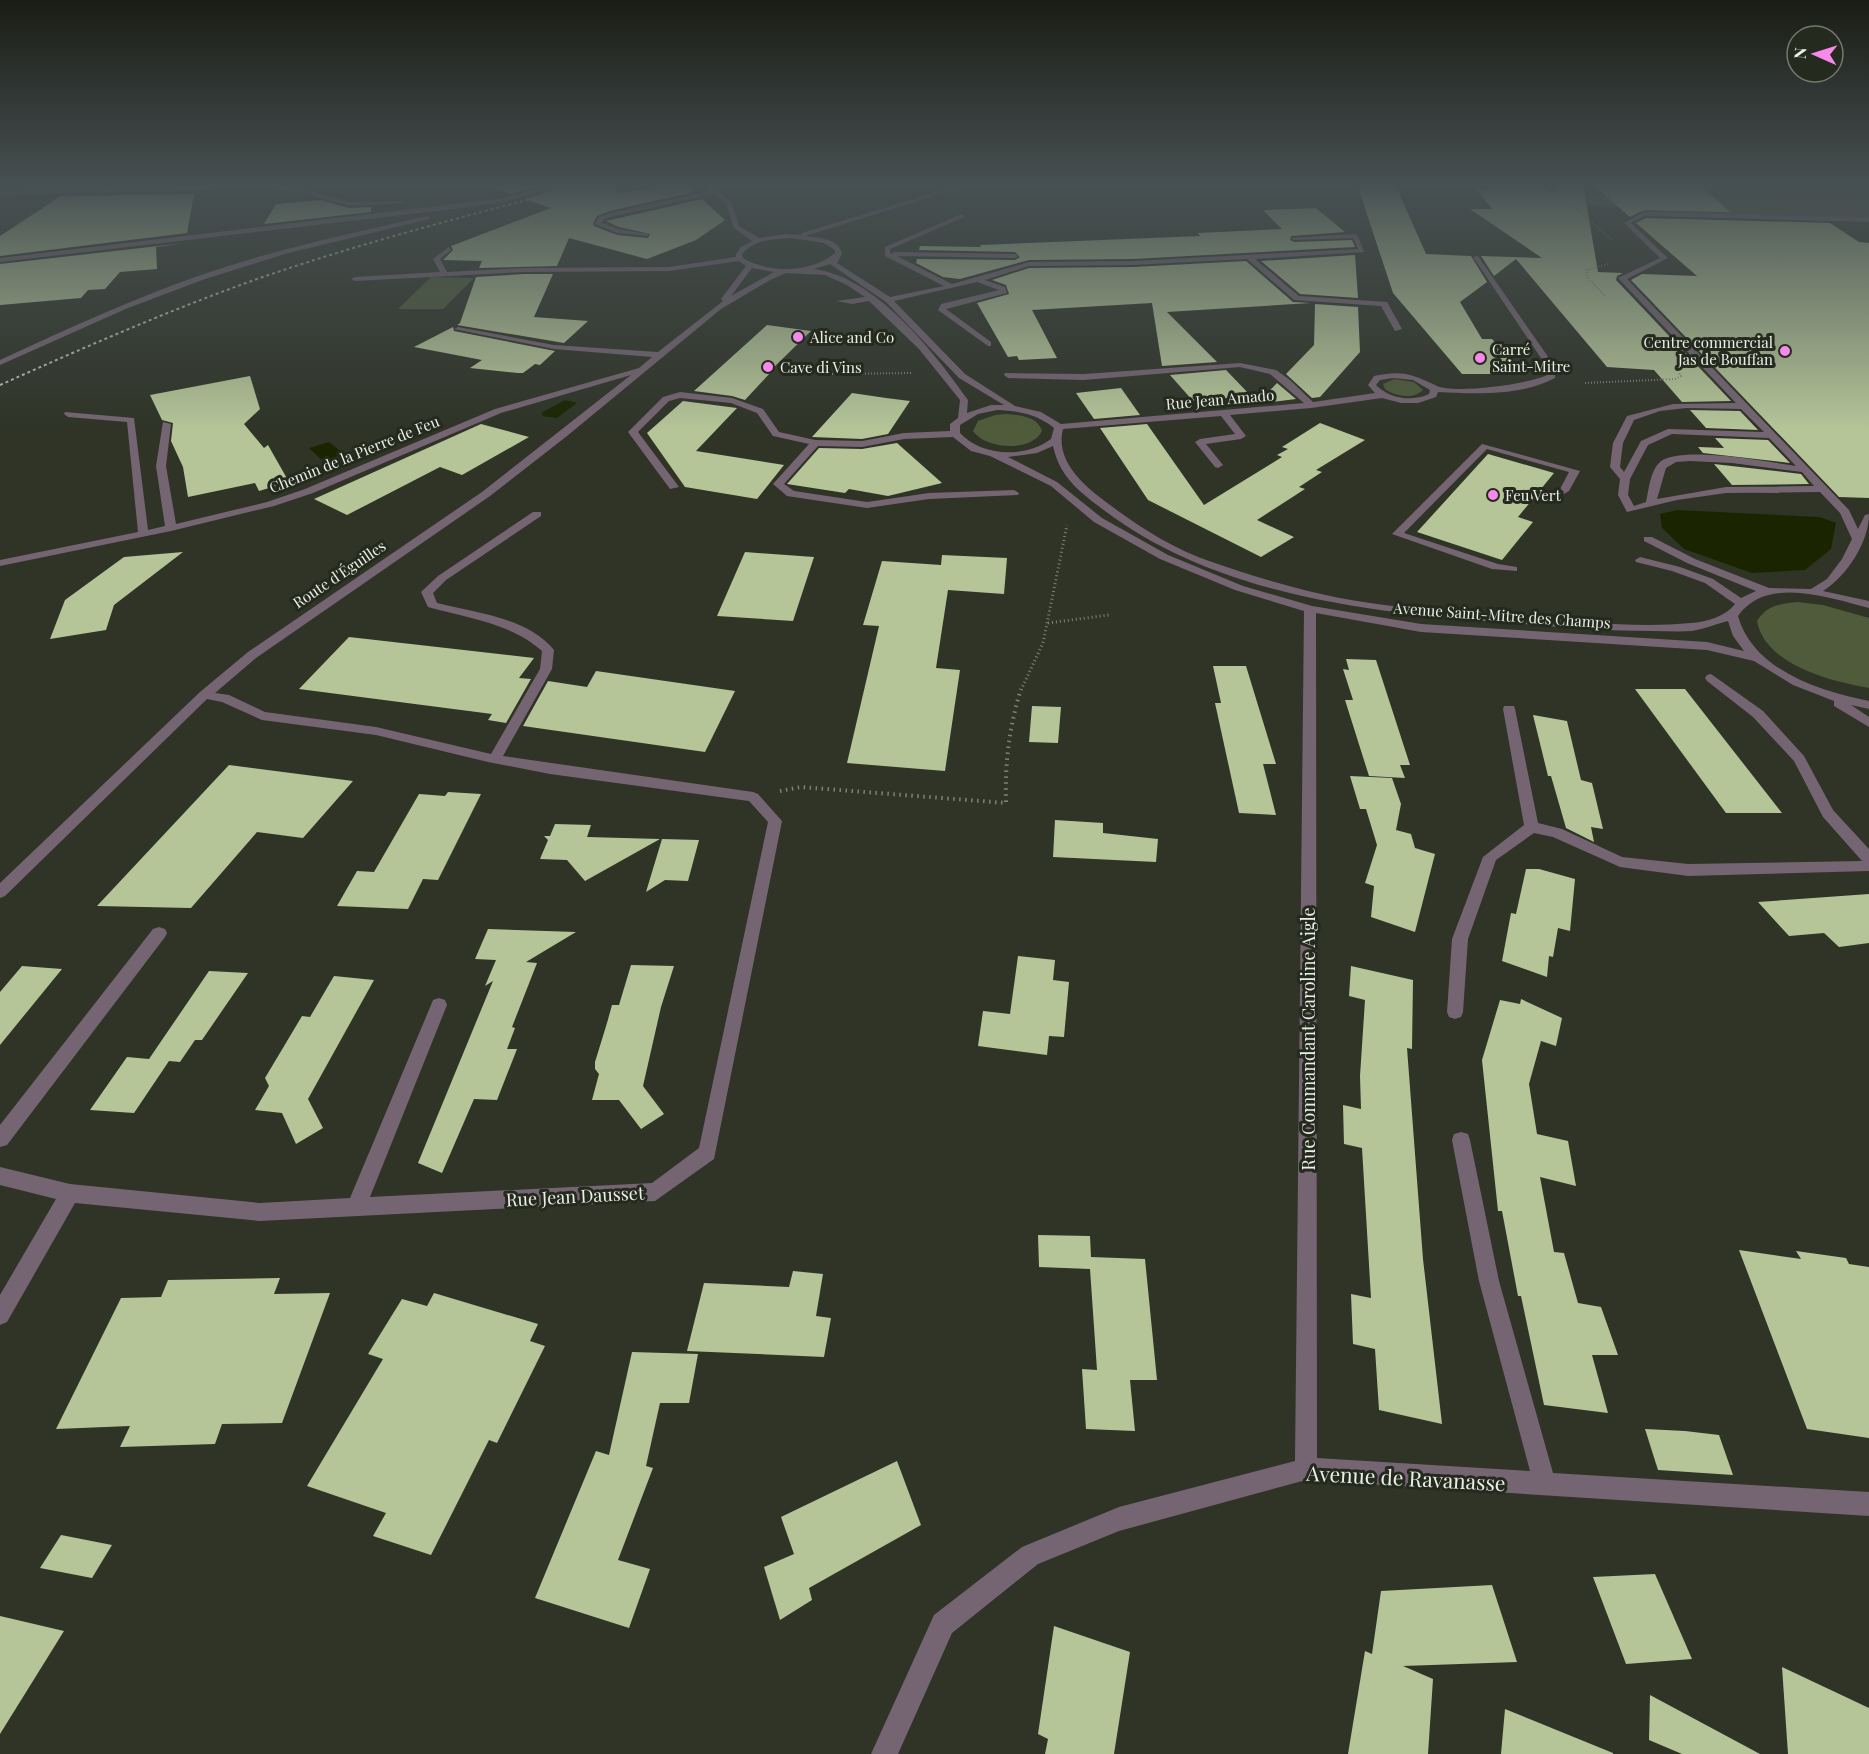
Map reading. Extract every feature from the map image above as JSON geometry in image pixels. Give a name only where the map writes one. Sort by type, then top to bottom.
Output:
[{"type":"street","points":[[0,363],[202,277],[242,266]]},
{"type":"street","points":[[440,266],[445,274]]},
{"type":"street","points":[[355,279],[445,274],[669,269],[691,266]]},
{"type":"street","points":[[750,266],[784,271],[820,266]]},
{"type":"street","name":"Route d'Éguilles","points":[[718,307],[750,266]]},
{"type":"street","points":[[835,266],[889,300],[962,376],[1017,408]]},
{"type":"street","points":[[909,266],[951,287]]},
{"type":"street","points":[[889,300],[979,280],[1023,266]]},
{"type":"street","points":[[1259,266],[1297,298],[1384,304],[1398,329]]},
{"type":"street","points":[[1382,395],[1372,385],[1377,378],[1384,376],[1414,377],[1430,384],[1435,389],[1478,390],[1536,384],[1552,376],[1552,371],[1482,266]]},
{"type":"street","points":[[1649,266],[1622,279],[1845,512],[1857,538]]},
{"type":"street","points":[[795,270],[832,275],[871,297],[943,372],[964,400],[962,417]]},
{"type":"street","name":"Route d'Éguilles","points":[[0,892],[204,695],[252,655],[486,494],[718,307],[766,278],[784,271]]},
{"type":"street","points":[[979,280],[1002,289],[1003,293],[944,306],[942,310],[988,344]]},
{"type":"street","points":[[840,301],[852,302],[871,297]]},
{"type":"street","points":[[458,329],[554,347],[660,355]]},
{"type":"street","points":[[1008,375],[1084,377],[1256,366],[1278,373],[1311,405]]},
{"type":"street","points":[[1552,371],[1569,367]]},
{"type":"street","name":"Chemin de la Pierre de Feu","points":[[0,564],[171,528],[270,504],[300,494],[498,411],[644,368]]},
{"type":"street","name":"Rue Jean Amado","points":[[1058,432],[1311,405],[1382,395],[1415,401],[1429,398],[1435,389]]},
{"type":"street","points":[[674,487],[633,432],[666,399],[680,394],[732,401],[760,411],[776,434],[815,443],[862,444],[904,436],[956,435]]},
{"type":"street","points":[[1624,478],[1615,466],[1618,442],[1630,418],[1655,408],[1681,404],[1743,406]]},
{"type":"street","points":[[1017,408],[1033,411],[1058,432],[1044,448],[1019,454],[994,454],[966,445],[956,435],[955,424],[962,417],[987,409],[1017,408]]},
{"type":"street","points":[[1218,465],[1200,442],[1241,436],[1224,413]]},
{"type":"street","points":[[68,414],[131,420],[142,533]]},
{"type":"street","points":[[166,424],[161,466],[171,528]]},
{"type":"street","points":[[1771,435],[1671,431],[1644,443],[1624,478],[1623,495],[1631,510],[1684,494],[1792,488],[1823,489]]},
{"type":"street","name":"Avenue Saint-Mitre des Champs","points":[[1058,432],[1062,464],[1083,490],[1130,525],[1167,547],[1207,564],[1307,594],[1419,613],[1607,627],[1693,627],[1732,616]]},
{"type":"street","points":[[815,443],[778,484],[791,494],[867,505],[930,496],[1014,493]]},
{"type":"street","points":[[1513,569],[1496,567],[1397,534],[1485,446],[1575,471],[1564,491]]},
{"type":"street","name":"Avenue Saint-Mitre des Champs","points":[[994,454],[1054,484],[1074,501],[1126,537],[1164,557],[1239,588],[1310,609],[1421,628],[1707,646],[1758,658]]},
{"type":"street","points":[[1652,503],[1655,480],[1665,463],[1676,458],[1727,460],[1805,470]]},
{"type":"street","points":[[495,759],[546,669],[548,650],[539,640],[523,631],[432,605],[427,592],[442,578],[537,514]]},
{"type":"street","points":[[1813,592],[1831,581],[1847,560],[1857,538],[1868,523]]},
{"type":"street","points":[[1648,539],[1691,561],[1768,592]]},
{"type":"street","points":[[1640,560],[1676,569],[1709,581],[1741,603]]},
{"type":"street","points":[[1869,605],[1813,592],[1768,592],[1752,596],[1741,603],[1732,616],[1740,639],[1758,658],[1800,684],[1869,705]]},
{"type":"street","name":"Rue Commandant Caroline Aigle","points":[[1306,1469],[1310,609]]},
{"type":"street","points":[[1711,678],[1758,714],[1799,759],[1828,813],[1869,859]]},
{"type":"street","points":[[1827,694],[1869,723]]},
{"type":"street","points":[[204,695],[225,698],[262,716],[376,731],[495,759],[550,769],[753,797]]},
{"type":"street","points":[[1509,709],[1532,827]]},
{"type":"street","name":"Rue Jean Dausset","points":[[0,1176],[70,1193],[260,1212],[655,1192],[707,1153],[775,821],[753,797]]},
{"type":"street","points":[[1455,1012],[1460,939],[1490,857],[1532,827],[1557,833],[1620,862],[1688,870],[1869,866]]},
{"type":"street","points":[[0,1138],[159,933]]},
{"type":"street","points":[[356,1207],[439,1005]]},
{"type":"street","points":[[1461,1140],[1489,1281],[1545,1485]]},
{"type":"street","points":[[0,1315],[70,1193]]},
{"type":"street","name":"Avenue de Ravanasse","points":[[884,1754],[943,1624],[1030,1555],[1119,1519],[1306,1469],[1869,1503]]},
{"type":"path","points":[[1597,266],[1587,270],[1587,277],[1607,297]]},
{"type":"path","points":[[1536,384],[1666,380],[1681,376],[1677,370]]},
{"type":"path","points":[[829,374],[943,372]]},
{"type":"path","points":[[753,797],[801,787],[1006,803],[1005,771],[1010,724],[1024,679],[1043,643],[1063,539],[1074,501]]},
{"type":"path","points":[[1048,623],[1108,615]]},
{"type":"shaded area","points":[[431,277],[474,278],[443,309],[398,309]]},
{"type":"shaded area","points":[[1394,379],[1414,382],[1423,390],[1409,396],[1394,394],[1385,389],[1383,384]]},
{"type":"shaded area","points":[[565,400],[577,403],[557,418],[542,416],[541,413]]},
{"type":"shaded area","points":[[1006,414],[1032,419],[1037,422],[1042,431],[1028,443],[1008,446],[987,442],[973,431],[978,421]]},
{"type":"shaded area","points":[[329,442],[344,454],[323,461],[309,448]]},
{"type":"shaded area","points":[[1677,510],[1820,517],[1836,523],[1831,549],[1805,570],[1752,573],[1684,549],[1662,528],[1660,514]]},
{"type":"shaded area","points":[[1798,602],[1823,605],[1869,618],[1869,688],[1819,675],[1786,660],[1773,649],[1763,636],[1757,621],[1770,608]]},
{"type":"building","points":[[0,266],[157,266],[157,269],[120,272],[105,289],[88,290],[81,298],[0,305]]},
{"type":"building","points":[[480,266],[557,266],[557,266],[479,268]]},
{"type":"building","points":[[922,266],[1008,266],[960,279],[943,277]]},
{"type":"building","points":[[1252,266],[1293,302],[1311,303],[1167,312],[1217,362],[1162,366],[1152,303],[1032,310],[1057,358],[1019,360],[1017,356],[1008,357],[977,303],[1009,294],[1006,285],[992,280],[1029,268]]},
{"type":"building","points":[[1267,266],[1356,266],[1358,298],[1300,294]]},
{"type":"building","points":[[1384,266],[1477,266],[1487,282],[1460,302],[1482,339],[1492,339],[1525,374],[1462,374],[1393,293]]},
{"type":"building","points":[[1487,266],[1507,266],[1494,276]]},
{"type":"building","points":[[1522,266],[1597,266],[1598,272],[1623,273],[1617,276],[1616,280],[1731,401],[1682,402],[1654,370],[1607,367]]},
{"type":"building","name":"Centre commercial Jas de Bouffan","points":[[1685,266],[1869,266],[1869,498],[1839,497],[1631,280],[1642,274],[1697,276]]},
{"type":"building","points":[[553,274],[534,317],[588,321],[564,343],[457,325],[460,323],[476,277]]},
{"type":"building","points":[[1315,304],[1358,307],[1360,352],[1320,397],[1312,398],[1286,374],[1314,345]]},
{"type":"building","points":[[767,325],[811,331],[768,373],[770,373],[745,400],[694,391]]},
{"type":"building","points":[[453,327],[454,331],[555,351],[540,365],[535,364],[523,373],[518,373],[470,368],[482,360],[414,347]]},
{"type":"building","points":[[1226,370],[1251,396],[1193,401],[1170,375]]},
{"type":"building","points":[[250,376],[260,409],[244,424],[264,448],[268,445],[289,482],[259,491],[255,483],[188,497],[183,467],[171,441],[173,423],[162,420],[150,395]]},
{"type":"building","points":[[1277,383],[1296,399],[1257,404]]},
{"type":"building","points":[[1121,388],[1140,415],[1094,419],[1076,393]]},
{"type":"building","points":[[852,393],[910,401],[888,434],[862,439],[812,437]]},
{"type":"building","points":[[683,401],[737,408],[696,451],[784,465],[757,499],[685,487],[647,433]]},
{"type":"building","points":[[1690,410],[1740,411],[1758,430],[1706,428]]},
{"type":"building","points":[[1320,423],[1365,440],[1316,470],[1322,472],[1299,487],[1305,489],[1257,520],[1294,537],[1261,557],[1148,500],[1100,428],[1147,424],[1204,505],[1282,457],[1277,455],[1288,449],[1282,447]]},
{"type":"building","points":[[481,424],[529,437],[462,475],[440,467],[347,515],[314,499]]},
{"type":"building","points":[[1715,438],[1768,440],[1790,463],[1703,453],[1698,447],[1724,448]]},
{"type":"building","points":[[897,443],[942,483],[888,496],[849,489],[845,493],[787,484],[819,448],[862,449]]},
{"type":"building","name":"Feu Vert","points":[[1488,454],[1554,473],[1518,517],[1533,522],[1502,560],[1417,532]]},
{"type":"building","points":[[1714,464],[1801,474],[1809,484],[1732,485]]},
{"type":"building","points":[[183,552],[114,605],[106,630],[50,639],[65,600],[124,557]]},
{"type":"building","points":[[745,552],[814,557],[793,621],[717,616]]},
{"type":"building","points":[[942,555],[1007,558],[1004,594],[948,590],[936,668],[960,670],[945,771],[847,763],[879,626],[863,625],[882,561],[941,565]]},
{"type":"building","points":[[349,637],[534,658],[519,678],[531,679],[506,723],[488,720],[492,714],[299,689]]},
{"type":"building","points":[[1346,659],[1376,660],[1410,765],[1400,765],[1405,778],[1369,776],[1345,700],[1353,700],[1343,669],[1349,670]]},
{"type":"building","points":[[1213,666],[1246,666],[1276,764],[1263,764],[1276,815],[1239,813],[1215,703],[1221,703]]},
{"type":"building","points":[[596,671],[735,691],[705,752],[523,726],[548,681],[587,687]]},
{"type":"building","points":[[1635,689],[1685,689],[1782,813],[1726,813]]},
{"type":"building","points":[[1032,706],[1061,707],[1058,743],[1029,742]]},
{"type":"building","points":[[1533,715],[1567,721],[1581,780],[1592,783],[1603,829],[1591,827],[1594,842],[1566,828],[1551,776],[1548,776]]},
{"type":"building","points":[[229,765],[353,781],[303,838],[257,832],[191,908],[97,906]]},
{"type":"building","points":[[1350,776],[1392,778],[1401,804],[1396,830],[1411,834],[1415,848],[1435,854],[1415,932],[1371,917],[1374,886],[1365,883],[1377,845],[1366,809],[1360,809]]},
{"type":"building","points":[[448,792],[481,794],[438,880],[423,879],[408,909],[337,906],[357,871],[374,872],[419,794],[445,796]]},
{"type":"building","points":[[1055,820],[1103,823],[1103,833],[1158,839],[1156,862],[1053,857]]},
{"type":"building","points":[[555,824],[591,825],[587,837],[660,839],[585,881],[567,860],[540,859],[548,840],[544,836],[550,836]]},
{"type":"building","points":[[662,839],[699,840],[688,881],[665,880],[646,892]]},
{"type":"building","points":[[1526,869],[1539,869],[1575,879],[1570,931],[1558,928],[1553,957],[1549,956],[1547,977],[1502,961],[1511,913],[1516,914]]},
{"type":"building","points":[[1869,894],[1869,943],[1839,947],[1824,933],[1789,936],[1758,902]]},
{"type":"building","points":[[488,929],[576,932],[526,962],[537,963],[512,1027],[515,1028],[507,1049],[517,1049],[497,1100],[474,1099],[442,1173],[418,1163],[493,981],[485,986],[496,960],[475,959]]},
{"type":"building","points":[[1018,956],[1055,960],[1053,980],[1069,982],[1064,1037],[1049,1036],[1047,1055],[978,1046],[983,1011],[1010,1014]]},
{"type":"building","points":[[631,965],[674,966],[661,1007],[643,1086],[664,1114],[641,1129],[619,1100],[592,1100],[599,1074],[595,1069],[595,1062],[612,1005],[619,1005]]},
{"type":"building","points":[[22,966],[62,969],[0,1045],[0,992]]},
{"type":"building","points":[[1351,966],[1413,980],[1412,1049],[1407,1048],[1423,1259],[1442,1424],[1379,1410],[1375,1349],[1353,1344],[1351,1294],[1371,1298],[1362,1148],[1344,1144],[1343,1105],[1361,1109],[1360,1076],[1365,1000],[1349,996]]},
{"type":"building","points":[[209,971],[248,973],[202,1040],[195,1040],[180,1062],[169,1061],[134,1113],[90,1110],[127,1057],[149,1059]]},
{"type":"building","points":[[334,976],[374,980],[308,1099],[323,1128],[296,1144],[282,1113],[255,1110],[269,1086],[265,1078],[302,1016],[310,1017]]},
{"type":"building","points":[[1521,999],[1562,1018],[1556,1046],[1541,1041],[1529,1084],[1537,1134],[1568,1141],[1576,1186],[1540,1177],[1554,1252],[1564,1253],[1578,1303],[1601,1307],[1618,1355],[1592,1355],[1608,1413],[1544,1405],[1521,1296],[1518,1296],[1502,1211],[1498,1211],[1482,1060],[1500,1000],[1520,1004]]},
{"type":"building","points":[[1038,1235],[1090,1236],[1091,1257],[1145,1259],[1157,1380],[1130,1380],[1135,1431],[1086,1429],[1082,1369],[1097,1370],[1090,1269],[1039,1267]]},
{"type":"building","points":[[1739,1250],[1801,1259],[1796,1251],[1846,1258],[1849,1264],[1869,1267],[1869,1438],[1807,1429]]},
{"type":"building","points":[[793,1271],[823,1274],[816,1316],[831,1318],[824,1357],[687,1351],[704,1283],[789,1287]]},
{"type":"building","points":[[280,1278],[274,1294],[330,1293],[282,1423],[222,1424],[215,1444],[120,1447],[130,1426],[56,1429],[121,1298],[161,1297],[168,1280]]},
{"type":"building","points":[[434,1293],[538,1324],[530,1341],[545,1346],[497,1443],[489,1440],[431,1555],[373,1536],[386,1513],[307,1486],[383,1359],[368,1354],[402,1299],[427,1306]]},
{"type":"building","points":[[632,1352],[698,1354],[689,1403],[660,1403],[646,1466],[653,1468],[618,1560],[650,1569],[629,1628],[535,1598],[596,1451],[609,1455]]},
{"type":"building","points":[[1645,1429],[1719,1435],[1733,1475],[1658,1470]]},
{"type":"building","points":[[897,1461],[921,1525],[809,1588],[812,1600],[780,1620],[764,1567],[794,1554],[781,1517]]},
{"type":"building","points":[[61,1535],[112,1545],[92,1578],[40,1568]]},
{"type":"building","points":[[1655,1574],[1692,1659],[1626,1664],[1593,1577]]},
{"type":"building","points":[[1492,1585],[1517,1662],[1403,1666],[1433,1679],[1428,1754],[1348,1754],[1365,1651],[1372,1654],[1381,1591]]},
{"type":"building","points":[[0,1616],[64,1631],[0,1734]]},
{"type":"building","points":[[1054,1626],[1130,1652],[1114,1754],[1045,1754],[1048,1739],[1038,1734]]},
{"type":"building","points":[[1782,1667],[1869,1708],[1869,1754],[1788,1754]]},
{"type":"building","points":[[1650,1695],[1760,1754],[1682,1754],[1649,1740]]},
{"type":"building","points":[[1505,1709],[1613,1753],[1613,1754],[1501,1754]]},
{"type":"railway","points":[[0,385],[192,303],[296,266]]},
{"type":"place","name":"Alice and Co","points":[[798,337]]},
{"type":"place","name":"Centre commercial Jas de Bouffan","points":[[1785,351]]},
{"type":"place","name":"Carré Saint-Mitre","points":[[1480,358]]},
{"type":"place","name":"Cave di Vins","points":[[768,367]]},
{"type":"place","name":"Feu Vert","points":[[1493,495]]}]
